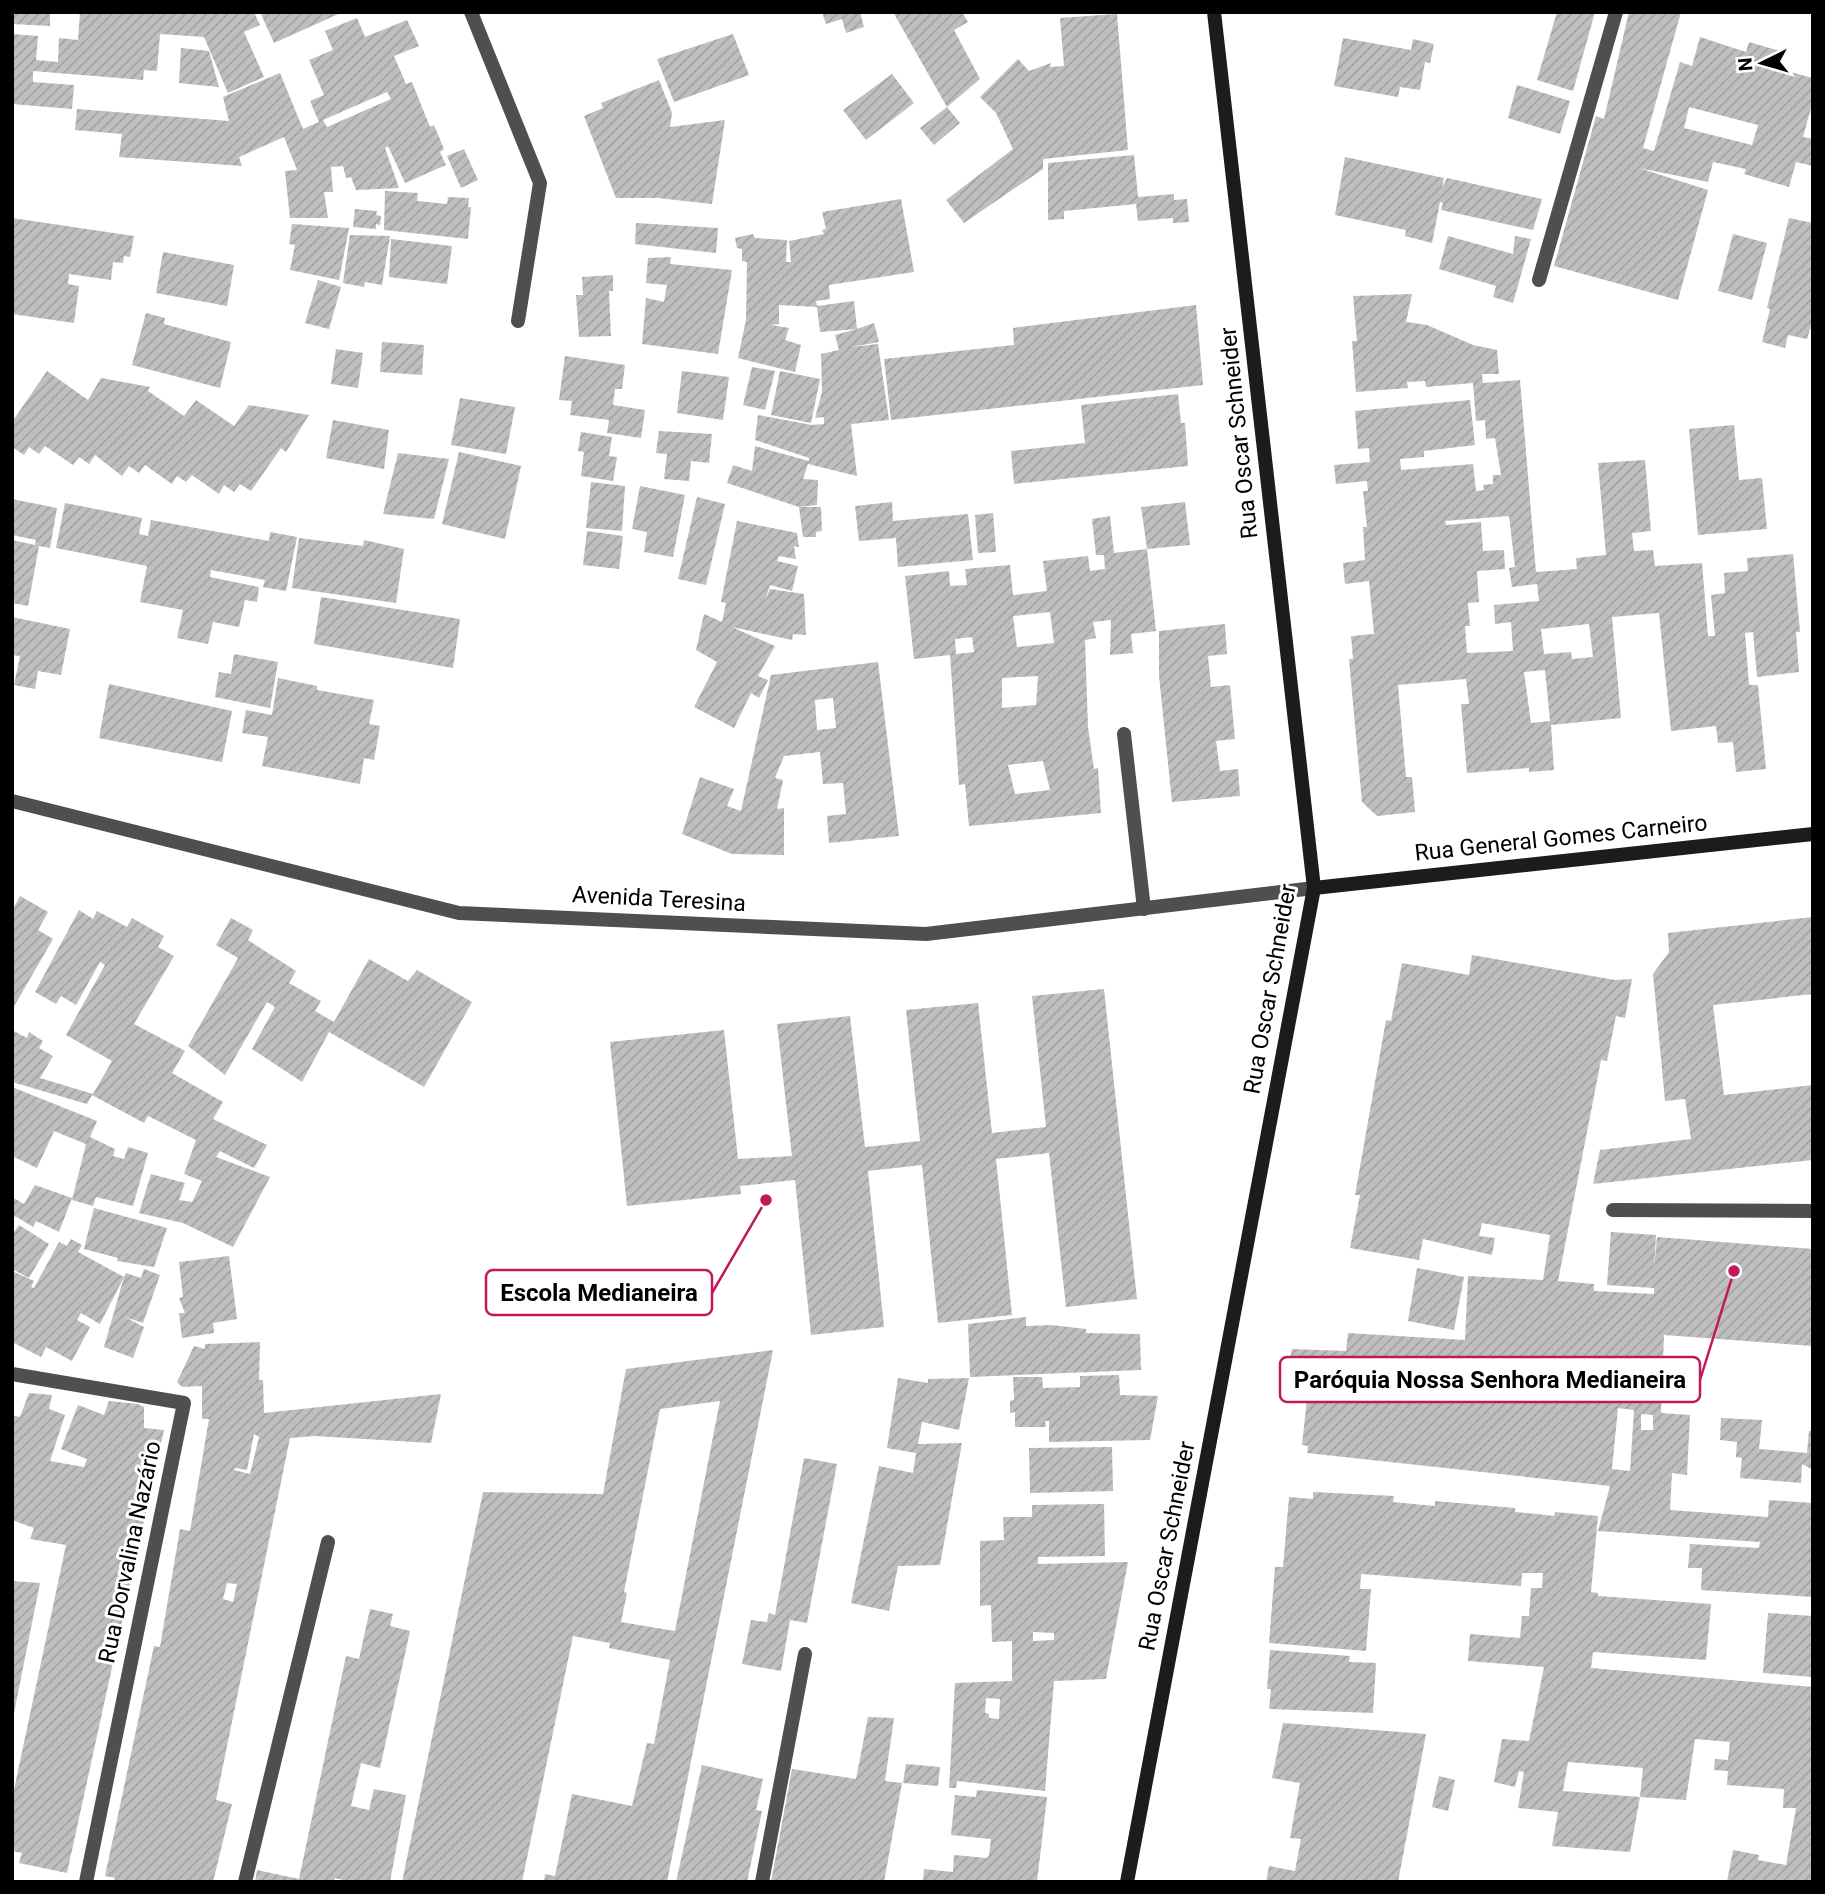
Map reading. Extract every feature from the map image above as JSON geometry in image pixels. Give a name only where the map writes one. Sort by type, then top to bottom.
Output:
[{"type":"street","points":[[471,12],[540,183],[518,321]]},
{"type":"street","name":"Rua Oscar Schneider","points":[[1127,1882],[1314,888],[1214,12]]},
{"type":"street","points":[[1539,281],[1616,12]]},
{"type":"street","points":[[1124,734],[1144,909]]},
{"type":"street","name":"Avenida Teresina","points":[[12,801],[459,913],[926,934],[1314,888]]},
{"type":"street","name":"Rua General Gomes Carneiro","points":[[1314,888],[1813,834]]},
{"type":"street","points":[[1613,1210],[1813,1211]]},
{"type":"street","name":"Rua Dorvalina Nazário","points":[[12,1374],[184,1403],[86,1882]]},
{"type":"street","points":[[245,1882],[328,1542]]},
{"type":"street","points":[[762,1882],[806,1654]]},
{"type":"building","points":[[12,12],[50,12],[50,26],[12,24]]},
{"type":"building","points":[[80,12],[254,12],[260,25],[244,32],[264,77],[228,93],[204,37],[160,34],[157,71],[144,70],[143,80],[33,71],[33,82],[74,85],[72,109],[12,104],[12,34],[38,36],[36,60],[58,62],[59,38],[78,40]]},
{"type":"building","points":[[260,12],[343,12],[274,43]]},
{"type":"building","points":[[822,12],[860,12],[864,27],[846,33],[842,19],[826,24]]},
{"type":"building","points":[[893,12],[962,12],[968,22],[954,30],[980,79],[947,107]]},
{"type":"building","points":[[1557,12],[1595,12],[1573,91],[1537,80]]},
{"type":"building","points":[[1629,12],[1681,12],[1643,148],[1654,151],[1680,62],[1692,66],[1700,37],[1746,52],[1749,42],[1780,51],[1775,68],[1813,78],[1813,101],[1803,137],[1813,139],[1813,166],[1796,162],[1789,187],[1744,174],[1746,169],[1713,162],[1708,182],[1639,168],[1708,190],[1678,300],[1554,266],[1596,116],[1604,119]],"holes":[[[1689,107],[1758,125],[1752,145],[1684,128]]]},
{"type":"building","points":[[1117,14],[1128,150],[1043,159],[1043,169],[964,223],[946,200],[1013,149],[996,113],[980,97],[1018,59],[1029,71],[1051,63],[1050,67],[1064,66],[1060,18]]},
{"type":"building","points":[[357,18],[365,37],[407,20],[419,46],[394,56],[406,84],[412,82],[430,127],[434,125],[444,149],[440,152],[446,165],[405,183],[388,146],[385,148],[399,188],[356,190],[351,177],[346,178],[343,166],[331,167],[333,192],[324,192],[328,218],[290,218],[285,171],[297,170],[284,137],[239,157],[242,166],[119,157],[122,134],[75,130],[77,109],[229,121],[223,97],[280,73],[303,129],[319,122],[310,101],[324,95],[309,60],[333,50],[325,31]],"holes":[[[387,92],[391,99],[327,127],[323,120]]]},
{"type":"building","points":[[733,34],[749,75],[674,102],[657,59]]},
{"type":"building","points":[[1343,38],[1411,50],[1413,39],[1434,44],[1430,63],[1425,62],[1420,90],[1400,87],[1398,97],[1334,86]]},
{"type":"building","points":[[181,48],[209,51],[219,87],[179,83]]},
{"type":"building","points":[[892,74],[914,103],[866,140],[843,110]]},
{"type":"building","points":[[659,80],[672,113],[670,127],[725,120],[712,204],[658,198],[616,198],[584,116],[603,108],[601,103]]},
{"type":"building","points":[[1517,85],[1570,101],[1560,134],[1508,118]]},
{"type":"building","points":[[947,107],[960,123],[934,145],[920,128]]},
{"type":"building","points":[[464,149],[478,180],[461,188],[447,156]]},
{"type":"building","points":[[1134,155],[1138,197],[1174,194],[1174,200],[1187,199],[1189,222],[1173,223],[1173,218],[1138,221],[1136,204],[1064,211],[1064,219],[1048,220],[1048,163]]},
{"type":"building","points":[[1345,157],[1444,178],[1442,188],[1447,178],[1542,199],[1533,230],[1441,210],[1443,203],[1440,202],[1432,243],[1405,236],[1406,230],[1335,215]]},
{"type":"building","points":[[385,191],[418,193],[417,201],[447,204],[448,197],[469,198],[468,207],[471,207],[468,239],[384,230]]},
{"type":"building","points":[[901,199],[914,272],[829,285],[830,299],[816,301],[817,306],[854,301],[857,329],[820,332],[817,307],[779,305],[779,324],[771,325],[789,328],[785,340],[801,345],[795,372],[738,358],[746,320],[747,262],[742,261],[742,249],[737,248],[735,238],[753,234],[755,238],[787,240],[786,262],[791,262],[789,241],[824,234],[822,230],[826,229],[822,212]]},
{"type":"building","points":[[355,209],[377,211],[376,215],[381,216],[380,225],[376,224],[376,229],[353,227]]},
{"type":"building","points":[[12,218],[134,236],[130,257],[124,256],[123,263],[113,262],[111,280],[69,274],[68,284],[79,286],[74,323],[12,314]]},
{"type":"building","points":[[1789,218],[1813,223],[1813,320],[1807,339],[1788,335],[1785,348],[1762,342],[1770,309],[1767,308]]},
{"type":"building","points":[[636,223],[718,228],[716,253],[635,244]]},
{"type":"building","points":[[292,224],[349,228],[339,280],[290,270],[295,245],[289,244]]},
{"type":"building","points":[[1733,234],[1767,243],[1752,300],[1718,291]]},
{"type":"building","points":[[350,235],[390,236],[382,285],[365,282],[364,287],[343,283]]},
{"type":"building","points":[[1448,236],[1513,254],[1515,236],[1531,239],[1513,303],[1493,297],[1496,286],[1439,269]]},
{"type":"building","points":[[391,239],[452,246],[447,284],[389,277]]},
{"type":"building","points":[[163,252],[234,265],[227,306],[156,293]]},
{"type":"building","points":[[671,257],[670,264],[732,270],[718,354],[642,344],[646,298],[664,302],[667,285],[646,283],[648,258]]},
{"type":"building","points":[[613,275],[613,291],[609,291],[611,336],[579,337],[576,295],[583,295],[582,277]]},
{"type":"building","points":[[318,280],[341,287],[329,329],[305,323]]},
{"type":"building","points":[[1412,294],[1406,322],[1427,325],[1473,345],[1497,350],[1499,374],[1482,374],[1483,383],[1520,380],[1536,572],[1577,569],[1576,558],[1606,555],[1598,463],[1645,460],[1651,531],[1632,533],[1634,551],[1653,550],[1655,566],[1702,563],[1708,636],[1715,636],[1711,595],[1725,593],[1724,573],[1748,571],[1747,558],[1793,554],[1800,632],[1796,632],[1799,672],[1757,677],[1753,632],[1745,633],[1749,685],[1758,685],[1766,769],[1736,772],[1733,742],[1718,743],[1716,726],[1671,731],[1659,613],[1612,617],[1621,718],[1551,725],[1554,770],[1529,772],[1529,768],[1467,773],[1461,704],[1469,704],[1466,679],[1398,685],[1406,777],[1412,777],[1415,812],[1377,816],[1362,802],[1349,659],[1353,659],[1351,636],[1374,634],[1369,581],[1345,584],[1343,563],[1365,560],[1363,527],[1367,527],[1363,491],[1368,491],[1367,481],[1336,484],[1334,465],[1370,462],[1369,448],[1358,449],[1355,411],[1470,400],[1475,445],[1424,451],[1424,457],[1400,459],[1401,470],[1473,464],[1476,491],[1484,490],[1483,485],[1493,484],[1493,475],[1501,475],[1495,438],[1486,439],[1485,420],[1476,421],[1473,383],[1426,387],[1425,381],[1407,382],[1408,388],[1356,392],[1352,341],[1357,341],[1353,296]],"holes":[[[1509,516],[1515,567],[1509,568],[1512,587],[1537,584],[1539,601],[1494,605],[1495,624],[1511,622],[1513,651],[1467,653],[1465,626],[1470,626],[1468,603],[1479,602],[1477,571],[1505,569],[1504,550],[1483,551],[1481,522],[1446,525],[1445,521]],[[1589,624],[1593,657],[1572,659],[1571,652],[1544,654],[1541,629]],[[1545,670],[1550,721],[1531,723],[1524,672]]]},
{"type":"building","points":[[1196,305],[1203,385],[891,420],[884,359],[1014,345],[1013,328]]},
{"type":"building","points":[[146,313],[165,318],[164,324],[231,342],[220,388],[132,365]]},
{"type":"building","points":[[874,323],[879,342],[851,347],[878,344],[889,420],[851,424],[857,476],[808,464],[803,479],[818,480],[817,505],[799,507],[727,483],[733,465],[752,471],[755,446],[809,461],[809,458],[755,440],[758,415],[812,425],[824,424],[824,417],[815,418],[822,392],[821,354],[839,350],[835,335]]},
{"type":"building","points":[[382,342],[424,345],[422,375],[380,372]]},
{"type":"building","points":[[336,349],[363,353],[358,388],[331,384]]},
{"type":"building","points":[[565,356],[625,365],[622,389],[615,389],[613,405],[645,410],[641,438],[607,433],[609,420],[570,415],[572,401],[559,400]]},
{"type":"building","points":[[752,367],[775,371],[765,410],[743,405]]},
{"type":"building","points":[[47,371],[88,400],[101,378],[150,387],[148,391],[184,416],[196,400],[234,426],[249,405],[309,415],[286,452],[281,448],[251,491],[240,484],[234,492],[224,485],[219,494],[192,475],[186,482],[177,476],[172,484],[145,465],[139,473],[129,466],[122,476],[95,455],[89,464],[79,457],[73,465],[45,446],[39,454],[29,447],[24,455],[12,447],[12,422]]},
{"type":"building","points":[[682,371],[729,377],[723,420],[677,413]]},
{"type":"building","points":[[780,371],[820,379],[811,423],[771,415]]},
{"type":"building","points":[[1178,394],[1181,423],[1185,423],[1188,466],[1014,484],[1011,451],[1085,443],[1081,405]]},
{"type":"building","points":[[460,398],[515,407],[506,454],[451,445]]},
{"type":"building","points":[[333,420],[389,430],[384,469],[326,458]]},
{"type":"building","points":[[1734,425],[1739,480],[1762,478],[1767,529],[1698,535],[1689,429]]},
{"type":"building","points":[[659,431],[712,434],[709,463],[691,461],[689,481],[664,479],[667,454],[656,453]]},
{"type":"building","points":[[581,432],[612,437],[609,456],[617,457],[613,481],[581,476],[584,452],[578,451]]},
{"type":"building","points":[[459,452],[521,466],[505,539],[442,524]]},
{"type":"building","points":[[398,453],[449,459],[434,519],[383,514]]},
{"type":"building","points":[[591,482],[625,486],[622,531],[586,528]]},
{"type":"building","points":[[640,486],[685,495],[673,557],[644,552],[647,532],[632,529]]},
{"type":"building","points":[[697,497],[725,504],[706,585],[678,579]]},
{"type":"building","points":[[12,499],[57,508],[50,548],[39,546],[28,606],[12,603],[12,540],[35,545],[36,540],[12,535]]},
{"type":"building","points":[[892,502],[893,521],[968,514],[973,560],[898,567],[896,538],[859,541],[855,506]]},
{"type":"building","points":[[1185,502],[1190,545],[1147,549],[1141,507]]},
{"type":"building","points":[[65,503],[142,518],[139,534],[148,536],[151,520],[269,541],[270,532],[297,537],[286,591],[263,587],[265,580],[211,570],[210,577],[259,587],[257,602],[245,600],[239,627],[213,622],[208,644],[177,638],[183,610],[140,602],[147,566],[56,548]]},
{"type":"building","points":[[799,507],[821,507],[822,531],[816,532],[816,537],[803,537]]},
{"type":"building","points":[[993,513],[996,552],[978,553],[975,515]]},
{"type":"building","points":[[1110,516],[1114,553],[1147,549],[1156,631],[1131,634],[1133,653],[1110,655],[1111,620],[1093,622],[1096,638],[1085,640],[1088,727],[1094,769],[1098,768],[1101,813],[969,826],[965,784],[959,785],[950,655],[914,659],[905,576],[949,571],[950,586],[967,585],[965,569],[1010,565],[1013,595],[1047,591],[1043,561],[1088,556],[1090,571],[1105,569],[1104,555],[1096,555],[1092,519]],"holes":[[[1050,612],[1054,643],[1017,647],[1013,616]],[[972,637],[974,652],[956,654],[955,639]],[[1038,676],[1036,705],[1002,708],[1002,678]],[[1043,761],[1050,790],[1015,794],[1008,765]]]},
{"type":"building","points":[[737,521],[797,533],[799,547],[794,546],[796,559],[779,556],[777,561],[798,566],[792,591],[770,585],[765,601],[770,589],[804,594],[806,635],[793,634],[792,640],[732,627],[775,646],[758,676],[768,680],[759,698],[751,693],[734,728],[694,707],[717,662],[696,650],[704,614],[722,622],[726,603],[721,602]]},
{"type":"building","points":[[587,531],[623,536],[619,569],[583,565]]},
{"type":"building","points":[[299,538],[363,546],[364,540],[404,549],[396,603],[292,588]]},
{"type":"building","points":[[321,597],[460,619],[453,668],[314,644]]},
{"type":"building","points":[[12,617],[70,629],[61,675],[38,671],[35,689],[14,685],[20,656],[12,655]]},
{"type":"building","points":[[1225,624],[1227,654],[1208,656],[1211,687],[1230,685],[1235,739],[1216,741],[1220,771],[1238,769],[1240,796],[1172,802],[1159,676],[1159,631]]},
{"type":"building","points":[[234,654],[278,662],[270,708],[215,697],[219,672],[231,674]]},
{"type":"building","points":[[878,662],[899,836],[829,843],[827,816],[846,814],[843,783],[823,784],[820,752],[784,756],[775,778],[783,780],[777,809],[784,808],[784,855],[732,854],[682,834],[700,777],[734,789],[727,806],[741,811],[771,675]],"holes":[[[833,698],[836,728],[817,730],[815,700]]]},
{"type":"building","points":[[278,678],[317,686],[317,690],[374,700],[369,724],[380,726],[374,760],[364,758],[360,784],[262,766],[268,737],[242,733],[246,710],[272,715]]},
{"type":"building","points":[[109,684],[232,711],[222,762],[99,738]]},
{"type":"building","points":[[20,896],[48,912],[38,930],[53,939],[12,1010],[12,911]]},
{"type":"building","points":[[79,910],[93,919],[97,911],[127,927],[132,918],[164,936],[158,947],[174,956],[134,1024],[185,1051],[172,1073],[223,1102],[213,1119],[267,1145],[254,1168],[220,1151],[216,1157],[270,1177],[233,1247],[183,1223],[139,1213],[151,1174],[185,1183],[179,1200],[192,1202],[202,1181],[184,1174],[196,1140],[148,1116],[144,1123],[92,1095],[87,1104],[12,1082],[12,1030],[27,1038],[29,1032],[43,1041],[39,1048],[53,1056],[40,1078],[93,1094],[112,1061],[66,1035],[105,965],[100,962],[76,1005],[61,996],[56,1004],[35,992]]},
{"type":"building","points":[[1813,917],[1813,994],[1713,1005],[1724,1095],[1813,1085],[1813,1160],[1593,1184],[1600,1150],[1691,1139],[1685,1099],[1665,1101],[1653,974],[1669,952],[1668,933]]},
{"type":"building","points":[[231,918],[253,930],[248,940],[296,971],[289,983],[321,1001],[315,1011],[334,1022],[369,959],[408,981],[417,970],[472,1002],[424,1087],[329,1032],[302,1082],[252,1049],[275,1007],[267,1002],[225,1075],[188,1046],[238,958],[216,945]]},
{"type":"building","points":[[1472,955],[1615,980],[1632,979],[1625,1018],[1616,1016],[1607,1061],[1601,1060],[1558,1281],[1594,1284],[1594,1291],[1654,1294],[1654,1288],[1607,1285],[1611,1232],[1656,1235],[1654,1270],[1657,1237],[1813,1249],[1813,1346],[1664,1335],[1661,1413],[1690,1415],[1687,1475],[1672,1473],[1670,1510],[1768,1517],[1769,1500],[1813,1503],[1813,1597],[1701,1590],[1702,1568],[1688,1568],[1690,1544],[1759,1548],[1760,1542],[1598,1531],[1610,1486],[1307,1453],[1308,1446],[1302,1445],[1308,1389],[1324,1391],[1325,1377],[1287,1374],[1292,1349],[1346,1351],[1348,1333],[1465,1340],[1468,1276],[1543,1280],[1550,1235],[1482,1223],[1479,1236],[1495,1238],[1492,1255],[1423,1239],[1419,1260],[1350,1248],[1360,1195],[1355,1195],[1386,1020],[1391,1021],[1402,963],[1469,975]],"holes":[[[1618,1408],[1634,1410],[1630,1471],[1612,1469]],[[1641,1414],[1653,1415],[1653,1430],[1641,1430]]]},
{"type":"building","points":[[1104,989],[1137,1299],[1066,1307],[1049,1153],[996,1159],[1012,1315],[938,1323],[922,1165],[868,1171],[884,1327],[811,1335],[795,1180],[740,1186],[741,1194],[627,1206],[610,1042],[724,1030],[738,1159],[792,1156],[777,1024],[850,1016],[865,1147],[920,1141],[906,1010],[978,1003],[992,1133],[1046,1127],[1032,996]]},
{"type":"building","points":[[12,1087],[97,1121],[90,1137],[115,1149],[113,1156],[124,1159],[128,1147],[148,1153],[133,1206],[96,1197],[93,1206],[72,1200],[86,1144],[54,1131],[37,1168],[12,1156]]},
{"type":"building","points":[[35,1185],[72,1198],[59,1232],[36,1221],[33,1227],[15,1216],[12,1222],[12,1197],[24,1204]]},
{"type":"building","points":[[94,1208],[167,1228],[154,1267],[117,1261],[118,1258],[84,1249]]},
{"type":"building","points":[[19,1225],[49,1244],[29,1278],[12,1269],[12,1235]]},
{"type":"building","points":[[71,1239],[82,1245],[78,1252],[124,1277],[100,1324],[81,1313],[77,1320],[90,1327],[72,1361],[46,1347],[41,1357],[12,1342],[12,1271],[34,1281],[31,1287],[34,1288],[59,1242],[67,1246]]},
{"type":"building","points":[[229,1256],[237,1319],[213,1323],[214,1333],[182,1338],[179,1313],[185,1313],[179,1298],[183,1297],[179,1262]]},
{"type":"building","points":[[1417,1268],[1464,1277],[1454,1330],[1408,1321]]},
{"type":"building","points":[[144,1269],[160,1275],[143,1323],[125,1317],[144,1327],[133,1358],[104,1347],[126,1273],[141,1278]]},
{"type":"building","points":[[1026,1317],[1026,1326],[1052,1325],[1086,1329],[1086,1333],[1140,1334],[1141,1370],[970,1377],[968,1324]]},
{"type":"building","points":[[260,1342],[259,1380],[263,1380],[264,1413],[441,1394],[431,1443],[315,1436],[290,1438],[216,1800],[232,1804],[213,1882],[114,1882],[115,1878],[105,1876],[154,1646],[160,1647],[180,1529],[190,1531],[209,1419],[202,1419],[202,1386],[182,1387],[177,1382],[194,1346],[205,1349],[205,1344]],"holes":[[[254,1434],[259,1437],[250,1474],[234,1470],[247,1470]],[[227,1583],[237,1584],[233,1602],[223,1599]]]},
{"type":"building","points":[[773,1350],[667,1882],[544,1882],[545,1874],[555,1876],[572,1794],[632,1806],[647,1743],[654,1744],[670,1660],[609,1648],[610,1643],[573,1636],[522,1882],[402,1882],[483,1492],[603,1494],[626,1369]],"holes":[[[720,1401],[675,1631],[621,1622],[627,1593],[624,1592],[660,1409]]]},
{"type":"building","points":[[1119,1375],[1120,1395],[1158,1396],[1150,1440],[1049,1442],[1049,1421],[1045,1421],[1046,1427],[1015,1427],[1015,1412],[1010,1413],[1010,1401],[1014,1400],[1013,1377],[1042,1377],[1043,1388],[1080,1387],[1080,1376]]},
{"type":"building","points":[[898,1378],[928,1383],[928,1379],[969,1378],[959,1430],[922,1422],[918,1444],[962,1443],[940,1565],[898,1566],[889,1611],[851,1603],[879,1466],[913,1473],[916,1453],[887,1448]]},
{"type":"building","points":[[29,1393],[52,1395],[49,1409],[65,1415],[50,1461],[84,1467],[87,1459],[61,1449],[78,1405],[104,1415],[109,1401],[138,1404],[144,1407],[144,1428],[164,1430],[67,1873],[19,1863],[22,1853],[12,1851],[12,1799],[66,1545],[30,1539],[34,1528],[12,1520],[12,1415],[20,1417]]},
{"type":"building","points":[[1721,1418],[1762,1420],[1759,1449],[1807,1453],[1809,1431],[1813,1431],[1813,1470],[1802,1464],[1801,1483],[1740,1478],[1742,1458],[1736,1457],[1737,1442],[1720,1440]]},
{"type":"building","points":[[1112,1447],[1113,1491],[1030,1493],[1029,1448]]},
{"type":"building","points":[[804,1458],[837,1464],[807,1623],[790,1620],[781,1671],[742,1664],[751,1620],[767,1622],[769,1613],[775,1615]]},
{"type":"building","points":[[1313,1492],[1394,1496],[1393,1502],[1435,1506],[1435,1501],[1515,1508],[1515,1512],[1554,1516],[1555,1512],[1598,1516],[1591,1592],[1598,1593],[1598,1596],[1711,1604],[1706,1660],[1593,1652],[1591,1668],[1813,1687],[1813,1882],[1727,1882],[1733,1850],[1759,1855],[1758,1860],[1786,1865],[1796,1808],[1783,1808],[1784,1789],[1727,1785],[1728,1771],[1714,1770],[1715,1759],[1728,1760],[1730,1742],[1695,1739],[1686,1800],[1640,1797],[1630,1852],[1552,1846],[1558,1812],[1518,1808],[1524,1772],[1519,1771],[1515,1787],[1494,1782],[1502,1739],[1529,1741],[1544,1667],[1468,1661],[1470,1634],[1520,1638],[1522,1616],[1529,1616],[1531,1588],[1542,1588],[1543,1573],[1522,1573],[1521,1586],[1361,1574],[1360,1589],[1371,1589],[1366,1651],[1269,1643],[1275,1567],[1283,1567],[1289,1497],[1313,1499]],"holes":[[[1568,1762],[1643,1768],[1640,1797],[1563,1791]]]},
{"type":"building","points":[[1104,1504],[1105,1556],[1038,1557],[1038,1564],[1128,1562],[1106,1679],[1054,1681],[1045,1791],[957,1781],[956,1788],[949,1788],[955,1683],[1012,1681],[1012,1641],[992,1642],[991,1605],[980,1606],[980,1541],[1004,1540],[1003,1517],[1032,1517],[1032,1505]],"holes":[[[1033,1632],[1054,1633],[1054,1640],[1033,1641]],[[986,1698],[1000,1699],[999,1719],[989,1718],[989,1714],[985,1713]]]},
{"type":"building","points":[[12,1581],[40,1583],[13,1718],[12,1718]]},
{"type":"building","points":[[370,1609],[393,1614],[390,1626],[410,1631],[380,1768],[361,1763],[351,1806],[369,1810],[374,1789],[406,1795],[390,1882],[351,1882],[335,1878],[334,1882],[255,1882],[257,1870],[299,1879],[346,1656],[359,1659]]},
{"type":"building","points":[[1768,1613],[1813,1616],[1813,1677],[1763,1673]]},
{"type":"building","points":[[1270,1650],[1350,1656],[1349,1662],[1376,1663],[1373,1713],[1269,1709],[1271,1689],[1267,1689]]},
{"type":"building","points":[[868,1717],[894,1718],[885,1781],[902,1783],[884,1882],[771,1882],[792,1769],[856,1779]]},
{"type":"building","points":[[1283,1723],[1426,1734],[1398,1882],[1266,1882],[1269,1866],[1295,1871],[1301,1839],[1290,1838],[1300,1783],[1272,1778]]},
{"type":"building","points":[[906,1764],[940,1767],[938,1786],[903,1783]]},
{"type":"building","points":[[702,1765],[763,1779],[756,1810],[762,1811],[747,1882],[676,1882]]},
{"type":"building","points":[[1439,1776],[1455,1780],[1448,1811],[1432,1807]]},
{"type":"building","points":[[977,1790],[1047,1797],[1037,1882],[923,1882],[924,1869],[953,1872],[954,1855],[987,1858],[989,1855],[991,1839],[951,1835],[955,1795],[976,1797]]},
{"type":"place","name":"Escola Medianeira","points":[[766,1200]]},
{"type":"place","name":"Paróquia Nossa Senhora Medianeira","points":[[1734,1271]]}]
